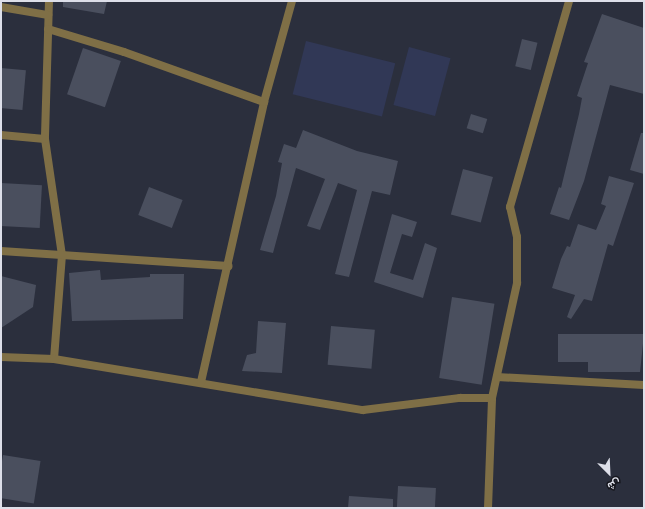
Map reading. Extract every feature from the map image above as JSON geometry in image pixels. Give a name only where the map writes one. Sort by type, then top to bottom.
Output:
[{"type":"street","points":[[49,1],[45,139],[62,255],[54,359]]},
{"type":"street","points":[[201,382],[229,266],[264,102],[292,1]]},
{"type":"street","points":[[488,508],[492,398],[517,284],[517,237],[510,207],[569,1]]},
{"type":"street","points":[[1,7],[48,15]]},
{"type":"street","points":[[48,30],[124,52],[264,102]]},
{"type":"street","points":[[1,135],[45,139]]},
{"type":"street","points":[[1,251],[229,266]]},
{"type":"street","points":[[1,357],[54,359],[201,382],[363,410],[460,398],[492,398]]},
{"type":"street","points":[[497,377],[644,385]]},
{"type":"shaded area","points":[[306,41],[395,63],[382,117],[293,94]]},
{"type":"shaded area","points":[[409,47],[451,58],[435,116],[393,105]]},
{"type":"building","points":[[63,1],[107,1],[104,14],[63,7]]},
{"type":"building","points":[[602,14],[644,28],[644,94],[610,85],[584,181],[569,220],[550,214],[559,187],[561,188],[579,114],[582,98],[577,96],[588,63],[584,62]]},
{"type":"building","points":[[522,39],[538,43],[531,70],[515,66]]},
{"type":"building","points":[[83,48],[121,61],[105,107],[67,94]]},
{"type":"building","points":[[1,68],[26,70],[22,110],[1,108]]},
{"type":"building","points":[[471,114],[487,119],[483,133],[467,128]]},
{"type":"building","points":[[303,130],[357,151],[398,161],[390,195],[372,191],[349,277],[335,274],[357,190],[338,183],[320,230],[307,226],[325,179],[296,168],[273,253],[260,250],[276,196],[282,163],[278,162],[284,144],[296,148]]},
{"type":"building","points":[[641,133],[644,133],[644,174],[630,170]]},
{"type":"building","points":[[463,169],[493,177],[481,222],[451,214]]},
{"type":"building","points":[[609,176],[634,183],[613,246],[608,244],[592,301],[584,299],[571,319],[567,317],[575,295],[552,288],[561,259],[567,246],[570,247],[578,224],[596,230],[606,206],[601,204]]},
{"type":"building","points":[[1,183],[42,185],[40,228],[1,226]]},
{"type":"building","points":[[149,187],[183,200],[172,228],[138,215]]},
{"type":"building","points":[[392,214],[417,222],[412,237],[402,234],[390,273],[413,280],[425,243],[437,248],[423,298],[374,282]]},
{"type":"building","points":[[100,270],[101,280],[150,277],[150,274],[184,274],[183,319],[72,321],[69,273]]},
{"type":"building","points":[[1,276],[36,285],[33,307],[1,328]]},
{"type":"building","points":[[452,297],[494,304],[482,385],[439,378]]},
{"type":"building","points":[[258,321],[286,323],[282,373],[242,371],[247,355],[256,353]]},
{"type":"building","points":[[331,326],[375,330],[371,369],[328,365]]},
{"type":"building","points":[[558,334],[644,334],[640,372],[588,372],[588,362],[558,362]]},
{"type":"building","points":[[3,455],[41,461],[34,503],[1,498],[1,468]]},
{"type":"building","points":[[398,486],[436,488],[435,508],[397,508]]},
{"type":"building","points":[[349,496],[393,499],[393,508],[348,508]]}]
